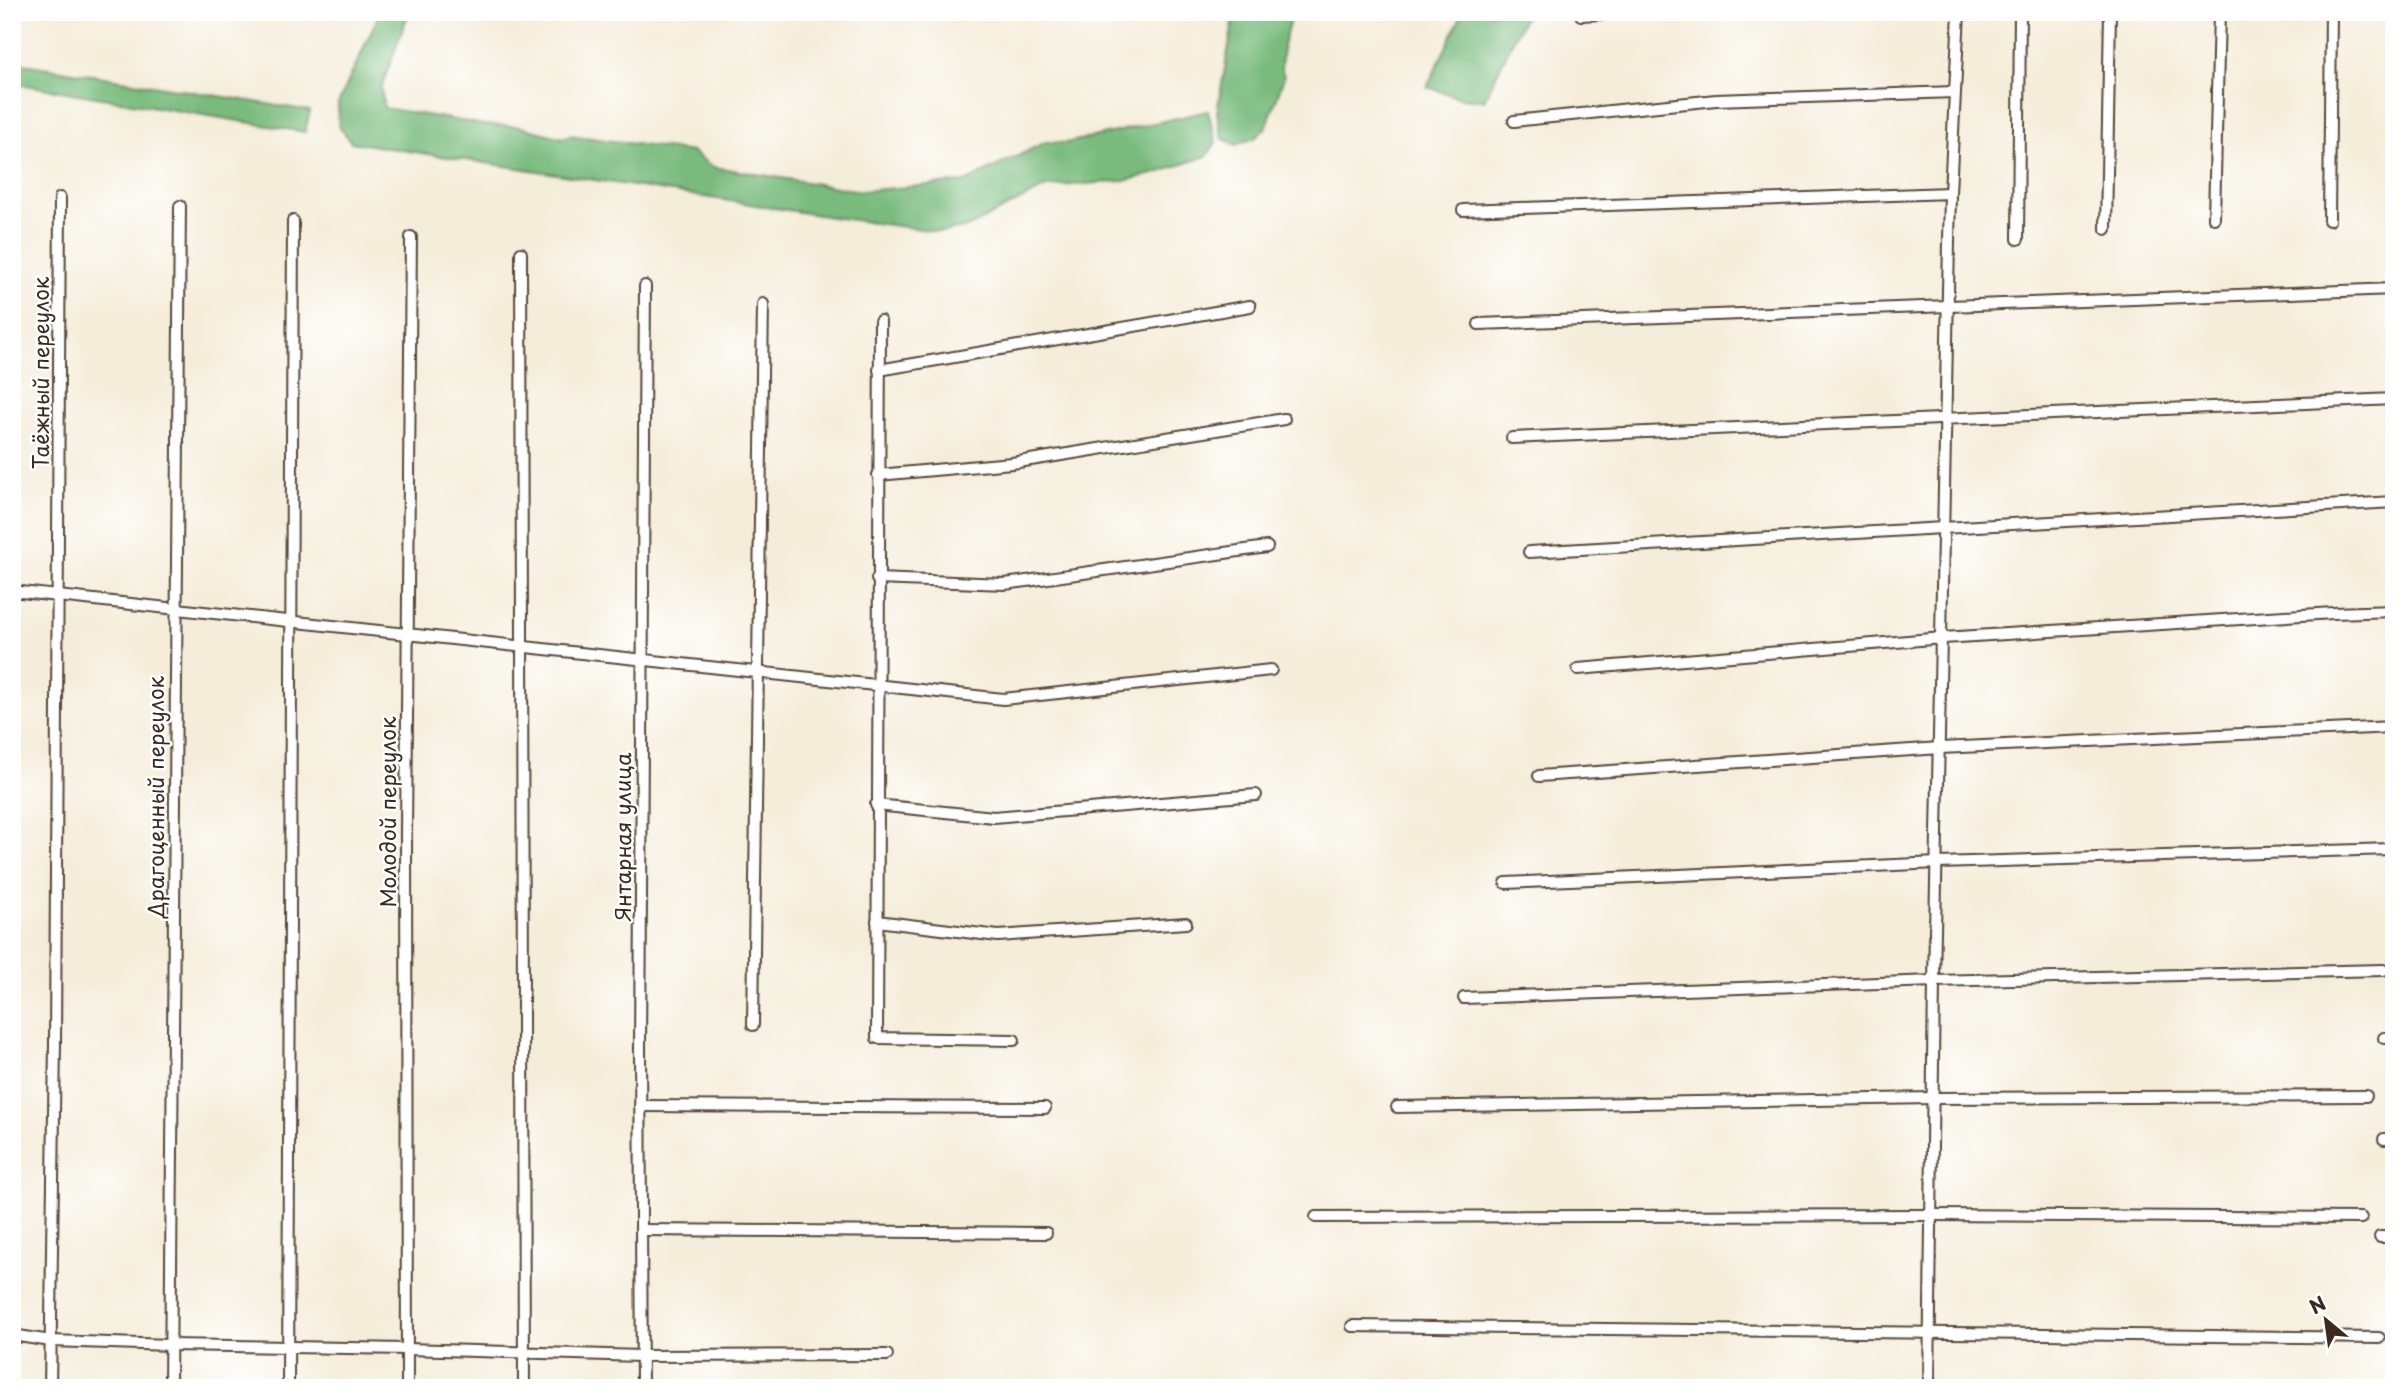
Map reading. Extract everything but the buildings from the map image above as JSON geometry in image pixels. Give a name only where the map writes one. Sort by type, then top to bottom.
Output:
[{"type":"street","points":[[1581,15],[1638,12]]},
{"type":"street","points":[[1929,1388],[1934,981],[1950,193],[1959,12]]},
{"type":"street","points":[[2018,239],[2020,12]]},
{"type":"street","points":[[2106,229],[2110,12]]},
{"type":"street","points":[[2214,218],[2219,12]]},
{"type":"street","points":[[2329,220],[2331,12]]},
{"type":"street","points":[[1514,121],[1716,100],[1955,92]]},
{"type":"street","points":[[1463,210],[1950,193]]},
{"type":"street","name":"Таёжный переулок","points":[[50,1388],[60,198]]},
{"type":"street","name":"Драгоценный переулок","points":[[170,1388],[180,206]]},
{"type":"street","points":[[288,1388],[293,221]]},
{"type":"street","name":"Молодой переулок","points":[[407,1388],[407,634],[411,237]]},
{"type":"street","points":[[521,253],[524,1388]]},
{"type":"street","name":"Янтарная улица","points":[[642,1388],[640,1106],[645,286]]},
{"type":"street","points":[[1479,324],[2394,289]]},
{"type":"street","points":[[753,1025],[763,304]]},
{"type":"street","points":[[879,370],[1250,306]]},
{"type":"street","points":[[880,321],[876,685],[877,1038],[1014,1040]]},
{"type":"street","points":[[1512,438],[2394,399]]},
{"type":"street","points":[[878,475],[1012,463],[1284,419]]},
{"type":"street","points":[[1529,552],[2394,502]]},
{"type":"street","points":[[877,579],[1005,584],[1267,547]]},
{"type":"street","points":[[12,591],[1003,699],[1271,670]]},
{"type":"street","points":[[1578,669],[1943,638],[2394,611]]},
{"type":"street","points":[[1539,776],[1940,748],[2394,727]]},
{"type":"street","points":[[877,805],[994,817],[1256,795]]},
{"type":"street","points":[[1506,883],[1938,863],[2392,849]]},
{"type":"street","points":[[877,921],[998,936],[1186,923]]},
{"type":"street","points":[[1464,998],[1934,981],[2384,970]]},
{"type":"street","points":[[1397,1107],[1933,1098],[2366,1096]]},
{"type":"street","points":[[640,1106],[1045,1108]]},
{"type":"street","points":[[1316,1217],[1932,1215],[2361,1218]]},
{"type":"street","points":[[641,1230],[1046,1233]]},
{"type":"street","points":[[2380,1237],[2394,1237]]},
{"type":"street","points":[[1352,1326],[2379,1338]]},
{"type":"street","points":[[12,1335],[51,1341],[170,1345],[641,1356],[887,1355]]},
{"type":"green space","points":[[380,12],[409,12],[381,88],[384,108],[485,125],[517,126],[563,138],[570,135],[692,152],[713,167],[861,191],[965,182],[1046,142],[1066,143],[1208,111],[1216,142],[1207,156],[1157,173],[1123,181],[1046,187],[969,227],[942,232],[351,142],[339,126],[338,104]]},
{"type":"green space","points":[[1235,12],[1292,12],[1283,46],[1281,68],[1284,77],[1266,128],[1255,138],[1236,145],[1222,138],[1217,112]]},
{"type":"green space","points":[[1463,12],[1527,12],[1484,100],[1461,98],[1427,87]]},
{"type":"green space","points":[[12,62],[310,111],[305,132],[12,83]]}]
